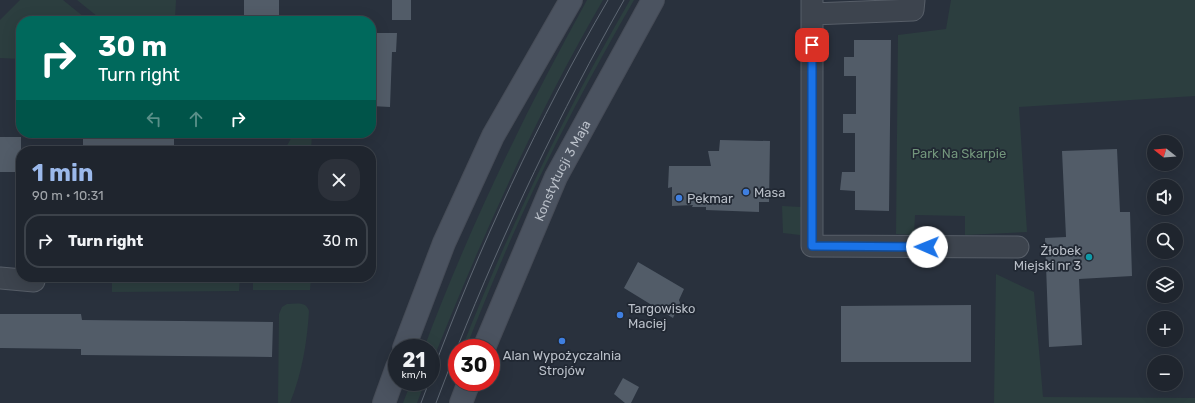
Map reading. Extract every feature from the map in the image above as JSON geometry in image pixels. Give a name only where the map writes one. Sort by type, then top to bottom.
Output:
[{"type":"street","points":[[407,339],[444,243],[493,136],[571,0]]},
{"type":"street","name":"Konstytucji 3 Maja","points":[[488,339],[556,177],[653,0]]},
{"type":"street","points":[[914,0],[913,10],[812,7],[812,246],[1018,247]]},
{"type":"street","points":[[0,278],[16,280]]},
{"type":"street","points":[[384,403],[388,391]]},
{"type":"street","points":[[462,403],[466,391]]},
{"type":"green space","points":[[20,0],[63,0],[83,16],[16,16],[16,59],[0,58],[0,20]]},
{"type":"green space","points":[[77,0],[176,0],[175,16],[97,16]]},
{"type":"green space","points":[[587,0],[603,0],[554,89],[510,179],[469,271],[440,343],[440,339],[427,339],[441,303],[499,171],[564,42]]},
{"type":"green space","points":[[630,0],[634,0],[546,163],[506,251],[470,339],[466,339],[499,259],[539,171],[606,42]]},
{"type":"green space","name":"Park Na Skarpie","points":[[951,0],[1195,0],[1195,96],[1019,107],[1027,232],[965,235],[965,216],[915,215],[914,235],[896,234],[898,35],[946,29]]},
{"type":"green space","points":[[291,138],[312,138],[311,146],[287,146]]},
{"type":"green space","points":[[782,206],[801,207],[800,235],[783,233]]},
{"type":"green space","points":[[996,274],[1034,292],[1043,397],[1195,398],[1195,403],[994,403]]},
{"type":"green space","points":[[112,282],[240,282],[239,291],[112,292]]},
{"type":"green space","points":[[253,282],[311,282],[310,290],[253,290]]},
{"type":"green space","points":[[287,304],[303,304],[306,306],[309,311],[308,323],[301,369],[290,403],[278,403],[279,314],[282,307]]},
{"type":"green space","points":[[408,391],[422,391],[417,403],[403,403]]},
{"type":"building","points":[[244,0],[279,0],[279,16],[244,16]]},
{"type":"building","points":[[392,0],[411,0],[411,20],[392,20]]},
{"type":"building","points":[[376,33],[397,33],[396,52],[392,52],[390,107],[376,106]]},
{"type":"building","points":[[854,40],[891,40],[889,211],[855,210],[855,191],[840,190],[842,172],[855,172],[855,133],[843,133],[843,114],[856,114],[856,76],[844,76],[844,57],[854,57]]},
{"type":"building","points":[[0,137],[21,138],[21,146],[16,146],[16,172],[0,172]]},
{"type":"building","points":[[83,138],[174,138],[174,146],[83,146]]},
{"type":"building","points":[[720,140],[770,141],[769,202],[759,202],[759,212],[706,210],[706,207],[692,207],[693,205],[672,206],[672,187],[668,188],[669,166],[711,166],[708,151],[719,151]]},
{"type":"building","name":"Żłobek Miejski nr 3","points":[[1117,149],[1120,212],[1130,212],[1132,276],[1079,279],[1082,345],[1049,347],[1045,238],[1066,237],[1062,151]]},
{"type":"building","points":[[638,262],[684,289],[679,300],[680,303],[673,318],[624,288]]},
{"type":"building","points":[[971,305],[971,362],[841,362],[841,306]]},
{"type":"building","points":[[0,314],[81,314],[82,320],[273,322],[272,357],[81,355],[81,349],[0,348]]},
{"type":"building","points":[[623,378],[639,387],[631,403],[625,403],[614,394]]},
{"type":"tram line","points":[[440,353],[469,280],[511,185],[582,45],[608,0]]},
{"type":"tram line","points":[[461,339],[494,259],[534,171],[600,42],[624,0]]},
{"type":"tram line","points":[[436,403],[448,372]]},
{"type":"tram line","points":[[421,403],[426,391]]},
{"type":"place","name":"Masa","points":[[746,192]]},
{"type":"place","name":"Pekmar","points":[[679,198]]},
{"type":"place","name":"Żłobek Miejski nr 3","points":[[1089,257]]},
{"type":"place","name":"Targowisko Maciej","points":[[620,315]]},
{"type":"place","name":"Alan Wypożyczalnia Strojów","points":[[562,341]]},
{"type":"route","points":[[812,45],[812,246],[927,247]]}]
